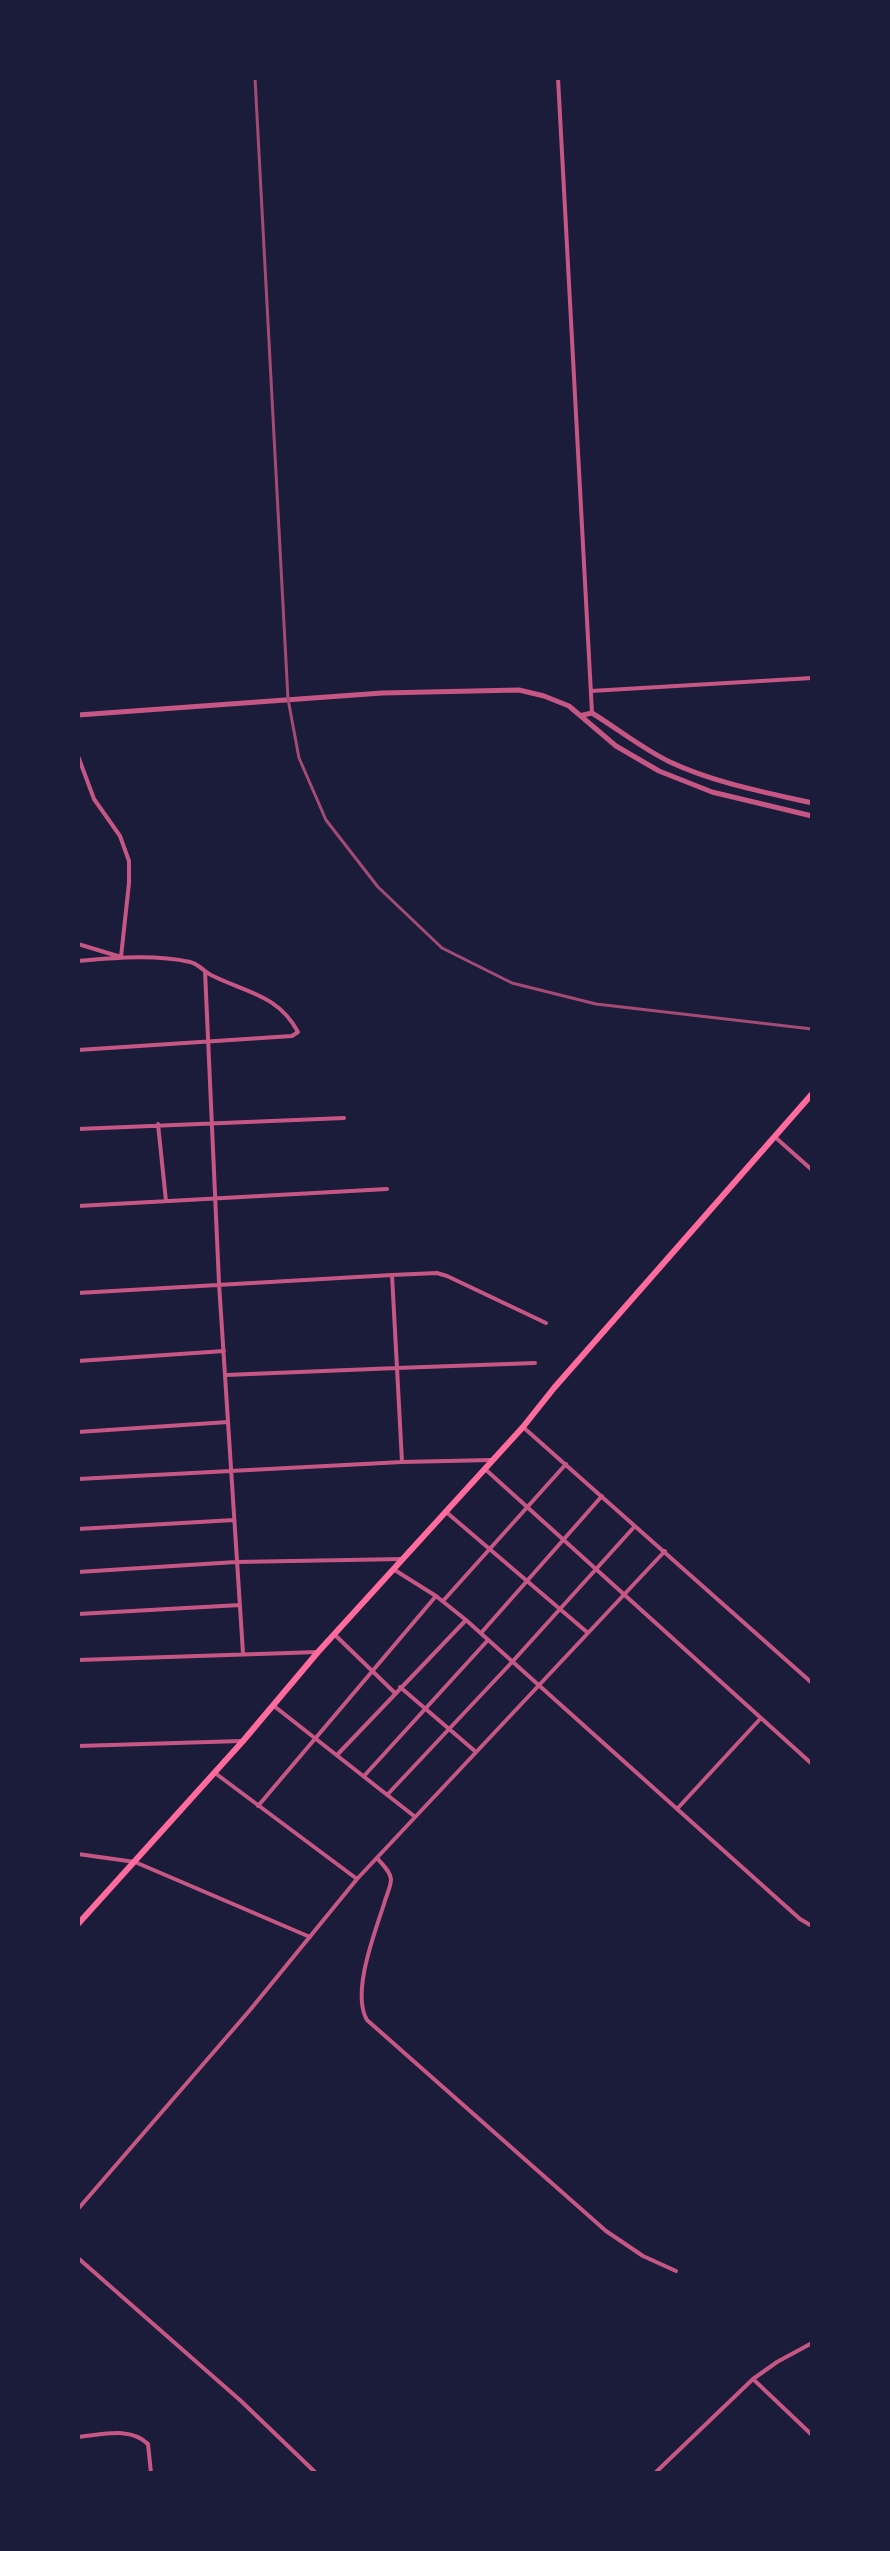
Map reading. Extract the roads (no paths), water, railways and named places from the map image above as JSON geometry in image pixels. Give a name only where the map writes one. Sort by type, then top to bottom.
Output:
[{"type":"main road","points":[[78,1924],[215,1773],[334,1634],[494,1460],[812,1094]]},
{"type":"street","points":[[558,78],[592,713]]},
{"type":"street","points":[[590,692],[812,678]]},
{"type":"street","points":[[78,715],[382,693],[519,690],[553,699],[582,715],[616,746],[659,771],[712,792],[812,816]]},
{"type":"street","points":[[582,715],[592,713],[643,747],[692,771],[735,785],[812,803]]},
{"type":"street","points":[[78,756],[94,799],[120,836],[129,861],[121,957]]},
{"type":"street","points":[[78,944],[121,957]]},
{"type":"street","points":[[78,961],[121,957],[191,962],[261,996],[280,1009],[298,1032],[294,1036],[78,1050]]},
{"type":"street","points":[[205,971],[219,1283],[243,1653]]},
{"type":"street","points":[[78,1129],[344,1118]]},
{"type":"street","points":[[158,1124],[166,1201]]},
{"type":"street","points":[[775,1137],[812,1170]]},
{"type":"street","points":[[78,1206],[387,1189]]},
{"type":"street","points":[[78,1293],[437,1273],[546,1323]]},
{"type":"street","points":[[392,1275],[402,1462]]},
{"type":"street","points":[[78,1361],[224,1351]]},
{"type":"street","points":[[226,1375],[535,1363]]},
{"type":"street","points":[[78,1432],[228,1422]]},
{"type":"street","points":[[523,1427],[812,1683]]},
{"type":"street","points":[[78,1479],[494,1460]]},
{"type":"street","points":[[443,1601],[566,1464]]},
{"type":"street","points":[[485,1469],[812,1764]]},
{"type":"street","points":[[481,1633],[602,1496]]},
{"type":"street","points":[[445,1511],[588,1633]]},
{"type":"street","points":[[78,1529],[234,1520]]},
{"type":"street","points":[[387,1795],[635,1526]]},
{"type":"street","points":[[78,2209],[250,2010],[357,1879],[665,1551]]},
{"type":"street","points":[[78,1572],[236,1562],[403,1559]]},
{"type":"street","points":[[393,1569],[436,1596],[466,1620],[800,1919],[812,1926]]},
{"type":"street","points":[[258,1806],[436,1596]]},
{"type":"street","points":[[78,1614],[240,1605]]},
{"type":"street","points":[[337,1755],[466,1620]]},
{"type":"street","points":[[334,1634],[395,1693]]},
{"type":"street","points":[[364,1776],[488,1640]]},
{"type":"street","points":[[78,1660],[318,1652]]},
{"type":"street","points":[[400,1687],[476,1752]]},
{"type":"street","points":[[273,1705],[414,1816]]},
{"type":"street","points":[[677,1809],[761,1718]]},
{"type":"street","points":[[78,1746],[243,1741]]},
{"type":"street","points":[[215,1773],[357,1879]]},
{"type":"street","points":[[78,1854],[135,1862],[310,1937]]},
{"type":"street","points":[[377,1858],[388,1871],[391,1883],[365,1973],[361,2006],[367,2020],[606,2231],[643,2256],[676,2271]]},
{"type":"street","points":[[78,2258],[241,2401],[316,2473]]},
{"type":"street","points":[[655,2473],[753,2379],[812,2343]]},
{"type":"street","points":[[753,2379],[812,2435]]},
{"type":"street","points":[[78,2437],[115,2433],[135,2435],[148,2444],[151,2473]]},
{"type":"railway","points":[[255,78],[288,699],[299,758],[326,820],[378,887],[442,948],[512,983],[596,1004],[812,1029]]}]
